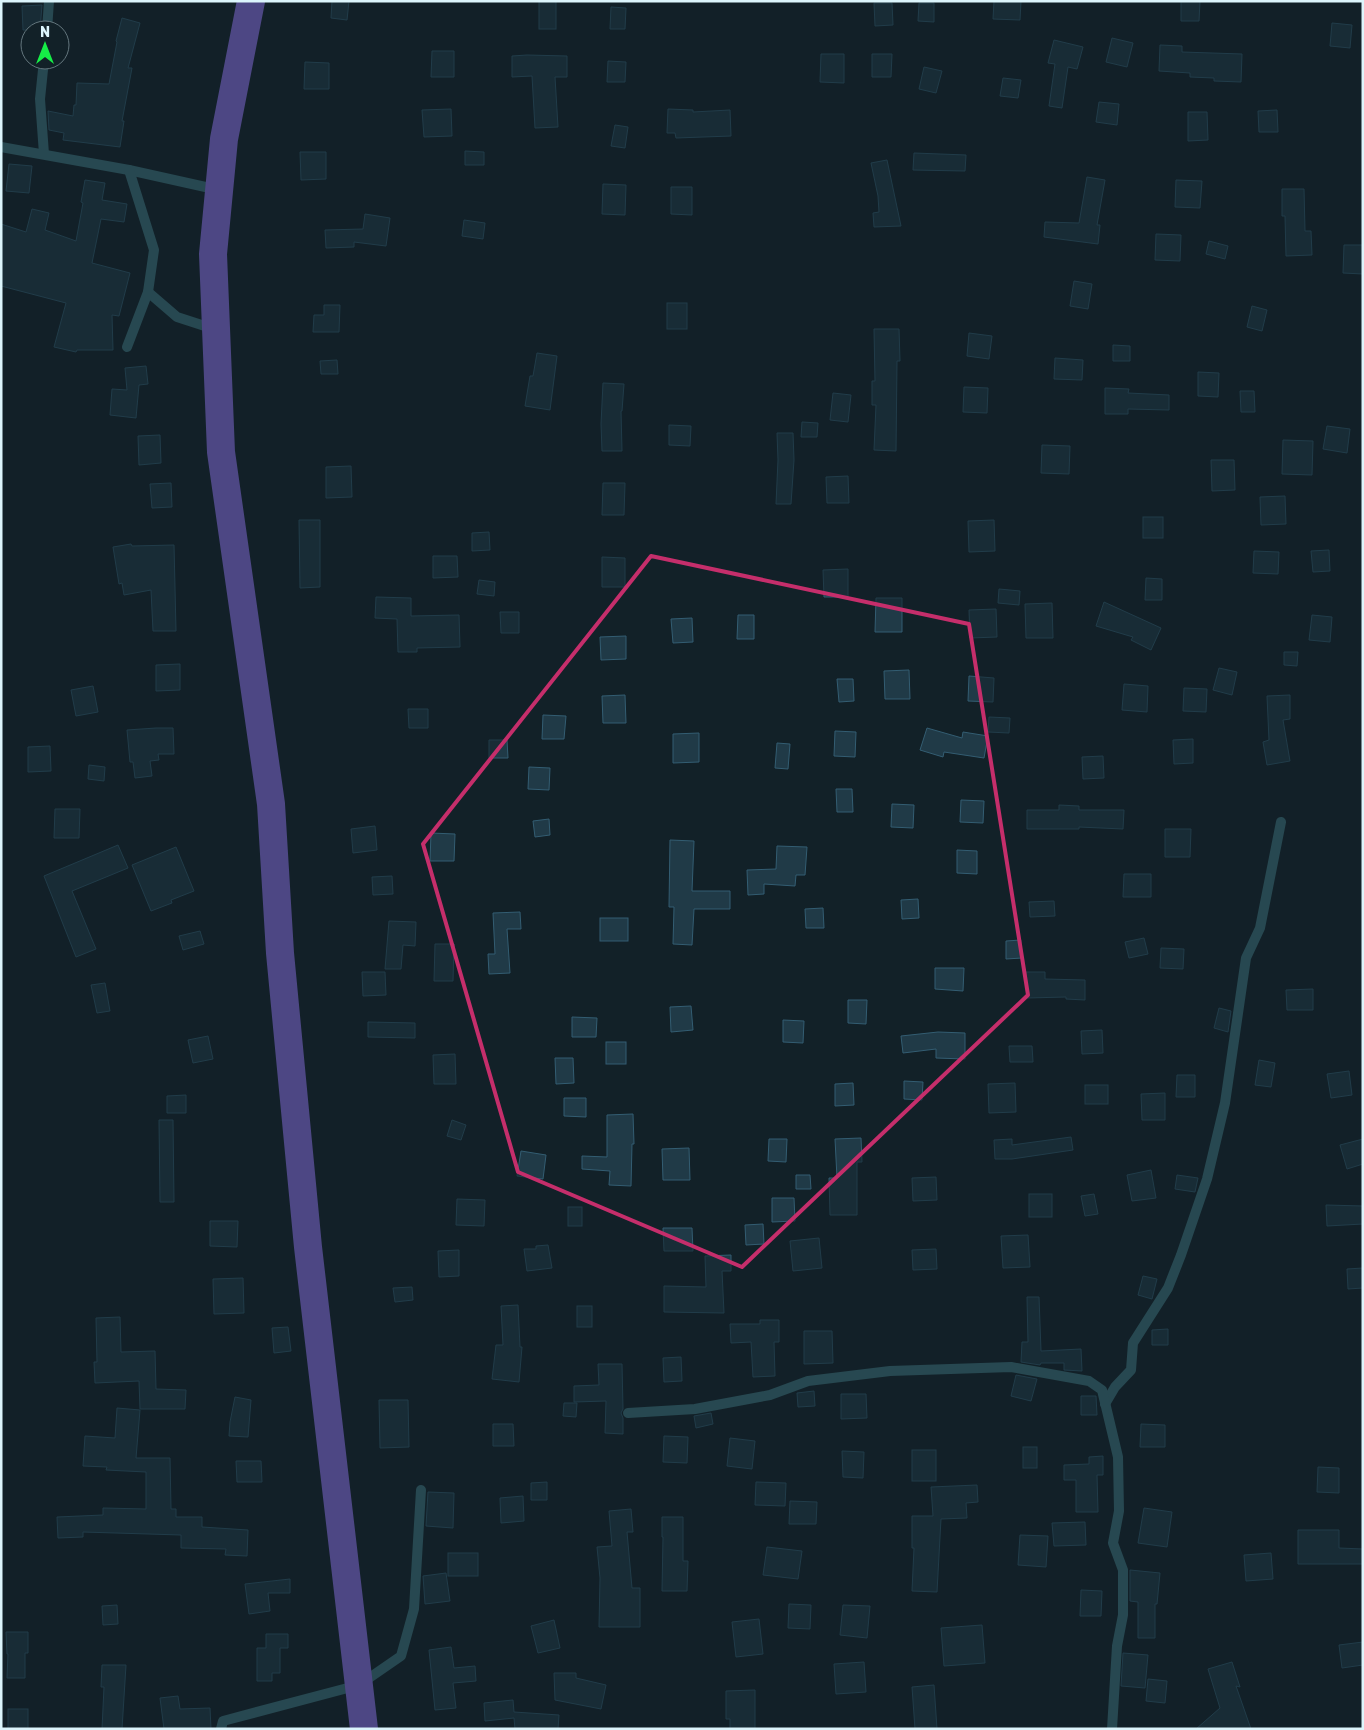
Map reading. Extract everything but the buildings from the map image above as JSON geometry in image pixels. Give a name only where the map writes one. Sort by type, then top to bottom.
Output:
[{"type":"highway","points":[[251,1],[224,139],[213,254],[221,452],[271,804],[280,953],[308,1246],[364,1729]]},
{"type":"street","points":[[48,20],[49,1]]},
{"type":"street","points":[[43,70],[40,99],[44,154]]},
{"type":"street","points":[[1,147],[129,170],[219,190]]},
{"type":"street","points":[[127,347],[148,292],[154,250],[129,170]]},
{"type":"street","points":[[148,292],[177,317],[216,330]]},
{"type":"street","points":[[1105,1404],[1115,1387],[1131,1370],[1133,1344],[1168,1288],[1207,1179],[1225,1103],[1246,958],[1260,928],[1281,822]]},
{"type":"street","points":[[628,1413],[695,1409],[770,1395],[808,1381],[890,1371],[1011,1366],[1090,1381],[1102,1390],[1118,1457],[1119,1511],[1113,1543],[1123,1570],[1123,1615],[1117,1646],[1112,1729]]},
{"type":"street","points":[[221,1729],[223,1721],[359,1684],[401,1656],[414,1608],[421,1490]]},
{"type":"highlighted area","points":[[651,556],[969,624],[1028,995],[742,1267],[518,1172],[423,844]]}]
